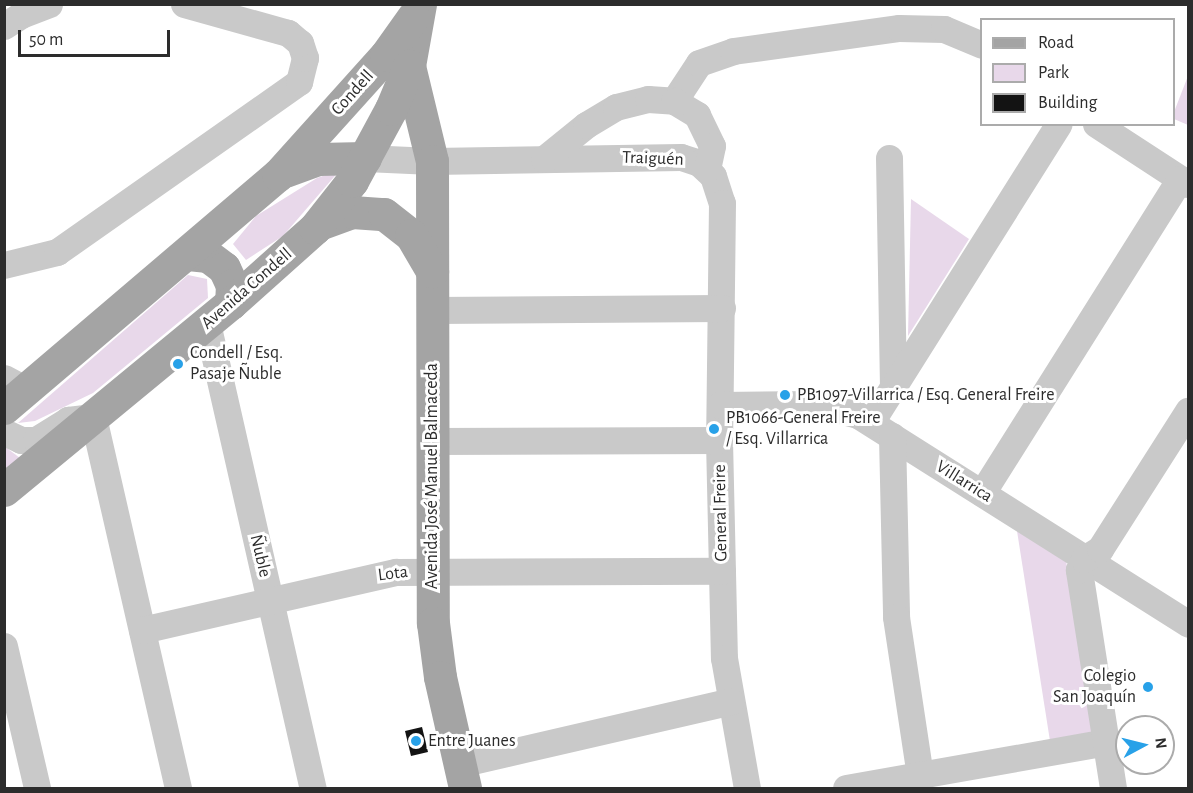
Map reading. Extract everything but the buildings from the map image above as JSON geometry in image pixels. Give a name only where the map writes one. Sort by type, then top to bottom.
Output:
[{"type":"main road","points":[[409,66],[419,4]]},
{"type":"main road","name":"Condell","points":[[278,175],[386,55],[419,4]]},
{"type":"main road","name":"Avenida Condell","points":[[4,490],[219,313],[319,224],[365,158],[409,66]]},
{"type":"main road","name":"Avenida José Manuel Balmaceda","points":[[409,66],[432,161],[431,572],[436,650],[462,776]]},
{"type":"main road","points":[[12,392],[188,254],[278,175],[318,159],[365,158]]},
{"type":"main road","points":[[319,224],[352,212],[384,214],[411,235],[432,272]]},
{"type":"main road","points":[[188,254],[208,256],[224,268],[232,285],[219,313]]},
{"type":"street","points":[[4,26],[49,4]]},
{"type":"street","points":[[4,265],[57,252],[299,82],[305,58],[300,44],[288,33],[184,4]]},
{"type":"street","points":[[544,159],[586,125],[616,107],[648,99],[674,101],[699,63],[733,51],[899,28],[944,29],[980,45]]},
{"type":"street","name":"Traiguén","points":[[365,158],[432,161],[681,157],[707,169],[712,146],[702,125],[697,115],[674,101]]},
{"type":"street","points":[[920,775],[896,617],[881,429],[893,388],[1058,126]]},
{"type":"street","points":[[982,492],[1184,181],[1099,126]]},
{"type":"street","points":[[889,158],[893,388]]},
{"type":"street","name":"General Freire","points":[[707,169],[718,184],[722,203],[719,440],[724,658],[747,789]]},
{"type":"street","points":[[433,310],[722,308]]},
{"type":"street","name":"Ñuble","points":[[219,313],[270,600],[313,789]]},
{"type":"street","name":"Villarrica","points":[[720,405],[815,404],[844,410],[881,429],[1188,624]]},
{"type":"street","points":[[1113,789],[1078,581],[1084,559],[1100,549],[1188,411]]},
{"type":"street","points":[[4,432],[29,441],[68,420],[93,417],[178,789]]},
{"type":"street","points":[[432,441],[719,440]]},
{"type":"street","name":"Lota","points":[[142,630],[384,574],[722,571]]},
{"type":"street","points":[[4,646],[37,789]]},
{"type":"street","points":[[462,776],[731,701]]},
{"type":"street","points":[[846,789],[1106,742]]},
{"type":"green space","points":[[1188,76],[1188,125],[1175,119],[1175,109]]},
{"type":"green space","points":[[340,170],[283,236],[246,260],[233,244],[256,216],[317,178]]},
{"type":"green space","points":[[911,199],[969,239],[908,336]]},
{"type":"green space","points":[[188,275],[207,279],[208,298],[93,393],[35,421],[18,423]]},
{"type":"green space","points":[[4,446],[20,458],[4,471]]},
{"type":"green space","points":[[1017,531],[1066,561],[1098,733],[1050,741]]},
{"type":"place","name":"Condell / Esq. Pasaje Ñuble","points":[[178,364]]},
{"type":"place","name":"PB1097-Villarrica / Esq. General Freire","points":[[785,395]]},
{"type":"place","name":"PB1066-General Freire / Esq. Villarrica","points":[[714,429]]},
{"type":"place","name":"Colegio San Joaquín","points":[[1148,687]]},
{"type":"place","name":"Entre Juanes","points":[[416,741]]}]
